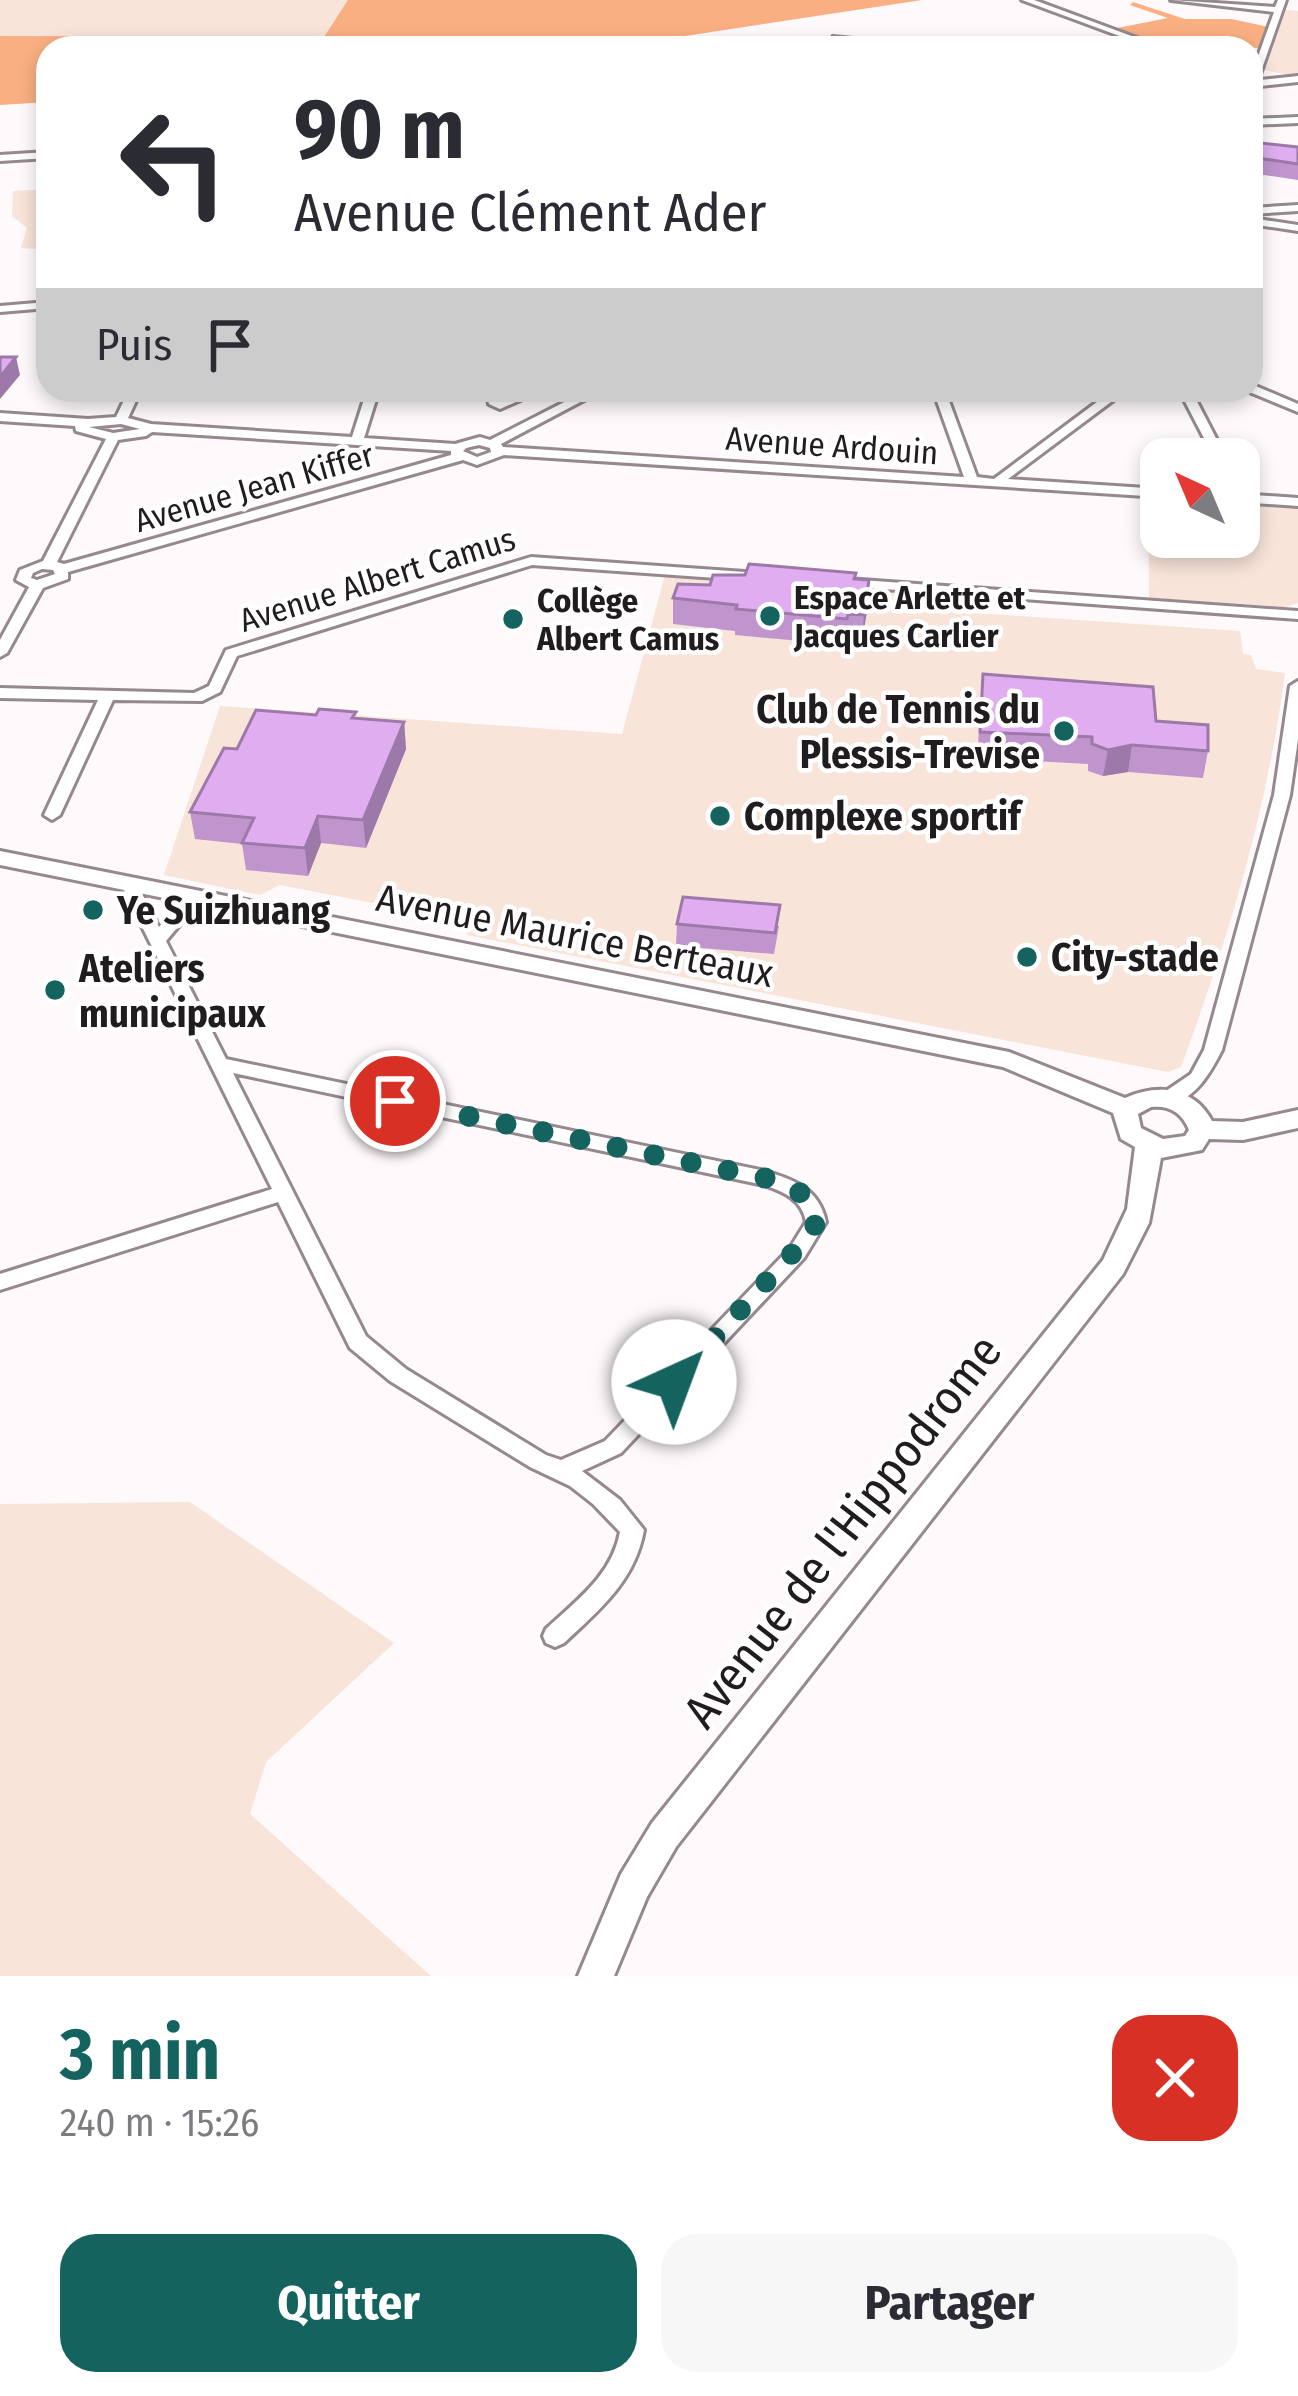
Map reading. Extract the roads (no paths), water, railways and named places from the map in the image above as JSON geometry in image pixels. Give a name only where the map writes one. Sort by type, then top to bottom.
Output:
[{"type":"main road","name":"Avenue Maurice Berteaux","points":[[0,858],[1009,1060],[1127,1109]]},
{"type":"main road","points":[[1149,1097],[1170,1098],[1190,1107],[1202,1130],[1184,1148],[1148,1145],[1130,1133],[1127,1109],[1149,1097]]},
{"type":"main road","points":[[1202,1130],[1243,1131],[1298,1119]]},
{"type":"main road","name":"Avenue de l'Hippodrome","points":[[596,1976],[634,1886],[664,1835],[1113,1267],[1139,1226],[1148,1181],[1148,1145]]},
{"type":"street","points":[[1026,0],[1126,36]]},
{"type":"street","points":[[1175,0],[1298,1]]},
{"type":"street","points":[[1263,57],[1282,3]]},
{"type":"street","points":[[1263,81],[1298,79]]},
{"type":"street","points":[[1263,121],[1298,120]]},
{"type":"street","points":[[0,158],[36,156]]},
{"type":"street","points":[[1263,210],[1298,208]]},
{"type":"street","points":[[1263,223],[1298,229]]},
{"type":"street","points":[[0,309],[36,306]]},
{"type":"street","points":[[1263,393],[1298,408]]},
{"type":"street","points":[[128,426],[133,402]]},
{"type":"street","points":[[357,441],[370,402]]},
{"type":"street","points":[[0,420],[357,441],[484,460],[495,447],[563,402]]},
{"type":"street","points":[[943,402],[972,481]]},
{"type":"street","points":[[1000,483],[1105,402]]},
{"type":"street","points":[[1191,402],[1210,438]]},
{"type":"street","points":[[0,653],[23,583],[58,581],[55,567],[112,437],[128,426],[458,453]]},
{"type":"street","points":[[99,427],[112,437]]},
{"type":"street","name":"Avenue Ardouin","points":[[495,447],[1140,493]]},
{"type":"street","name":"Avenue Jean Kiffer","points":[[55,567],[458,453]]},
{"type":"street","points":[[1260,499],[1298,502]]},
{"type":"street","name":"Avenue Albert Camus","points":[[0,693],[197,698],[214,689],[231,653],[531,561],[771,578]]},
{"type":"street","points":[[833,582],[1298,615]]},
{"type":"street","points":[[1170,1098],[1198,1078],[1213,1050],[1282,795],[1298,686]]},
{"type":"street","points":[[52,814],[106,697]]},
{"type":"street","points":[[129,884],[349,1328],[368,1354],[538,1461],[562,1468],[616,1510],[632,1530],[630,1555],[618,1574],[555,1636]]},
{"type":"street","points":[[158,939],[194,897]]},
{"type":"street","points":[[220,1064],[765,1178],[796,1189],[809,1202],[816,1213],[814,1230],[796,1253],[613,1447],[562,1468]]},
{"type":"street","points":[[0,1282],[282,1193]]},
{"type":"place","name":"Espace Arlette et Jacques Carlier","points":[[770,616]]},
{"type":"place","name":"Collège Albert Camus","points":[[513,619]]},
{"type":"place","name":"Club de Tennis du Plessis-Trevise","points":[[1064,731]]},
{"type":"place","name":"Complexe sportif","points":[[720,816]]},
{"type":"place","name":"Ye Suizhuang","points":[[93,910]]},
{"type":"place","name":"City-stade","points":[[1027,957]]},
{"type":"place","name":"Ateliers municipaux","points":[[55,990]]}]
